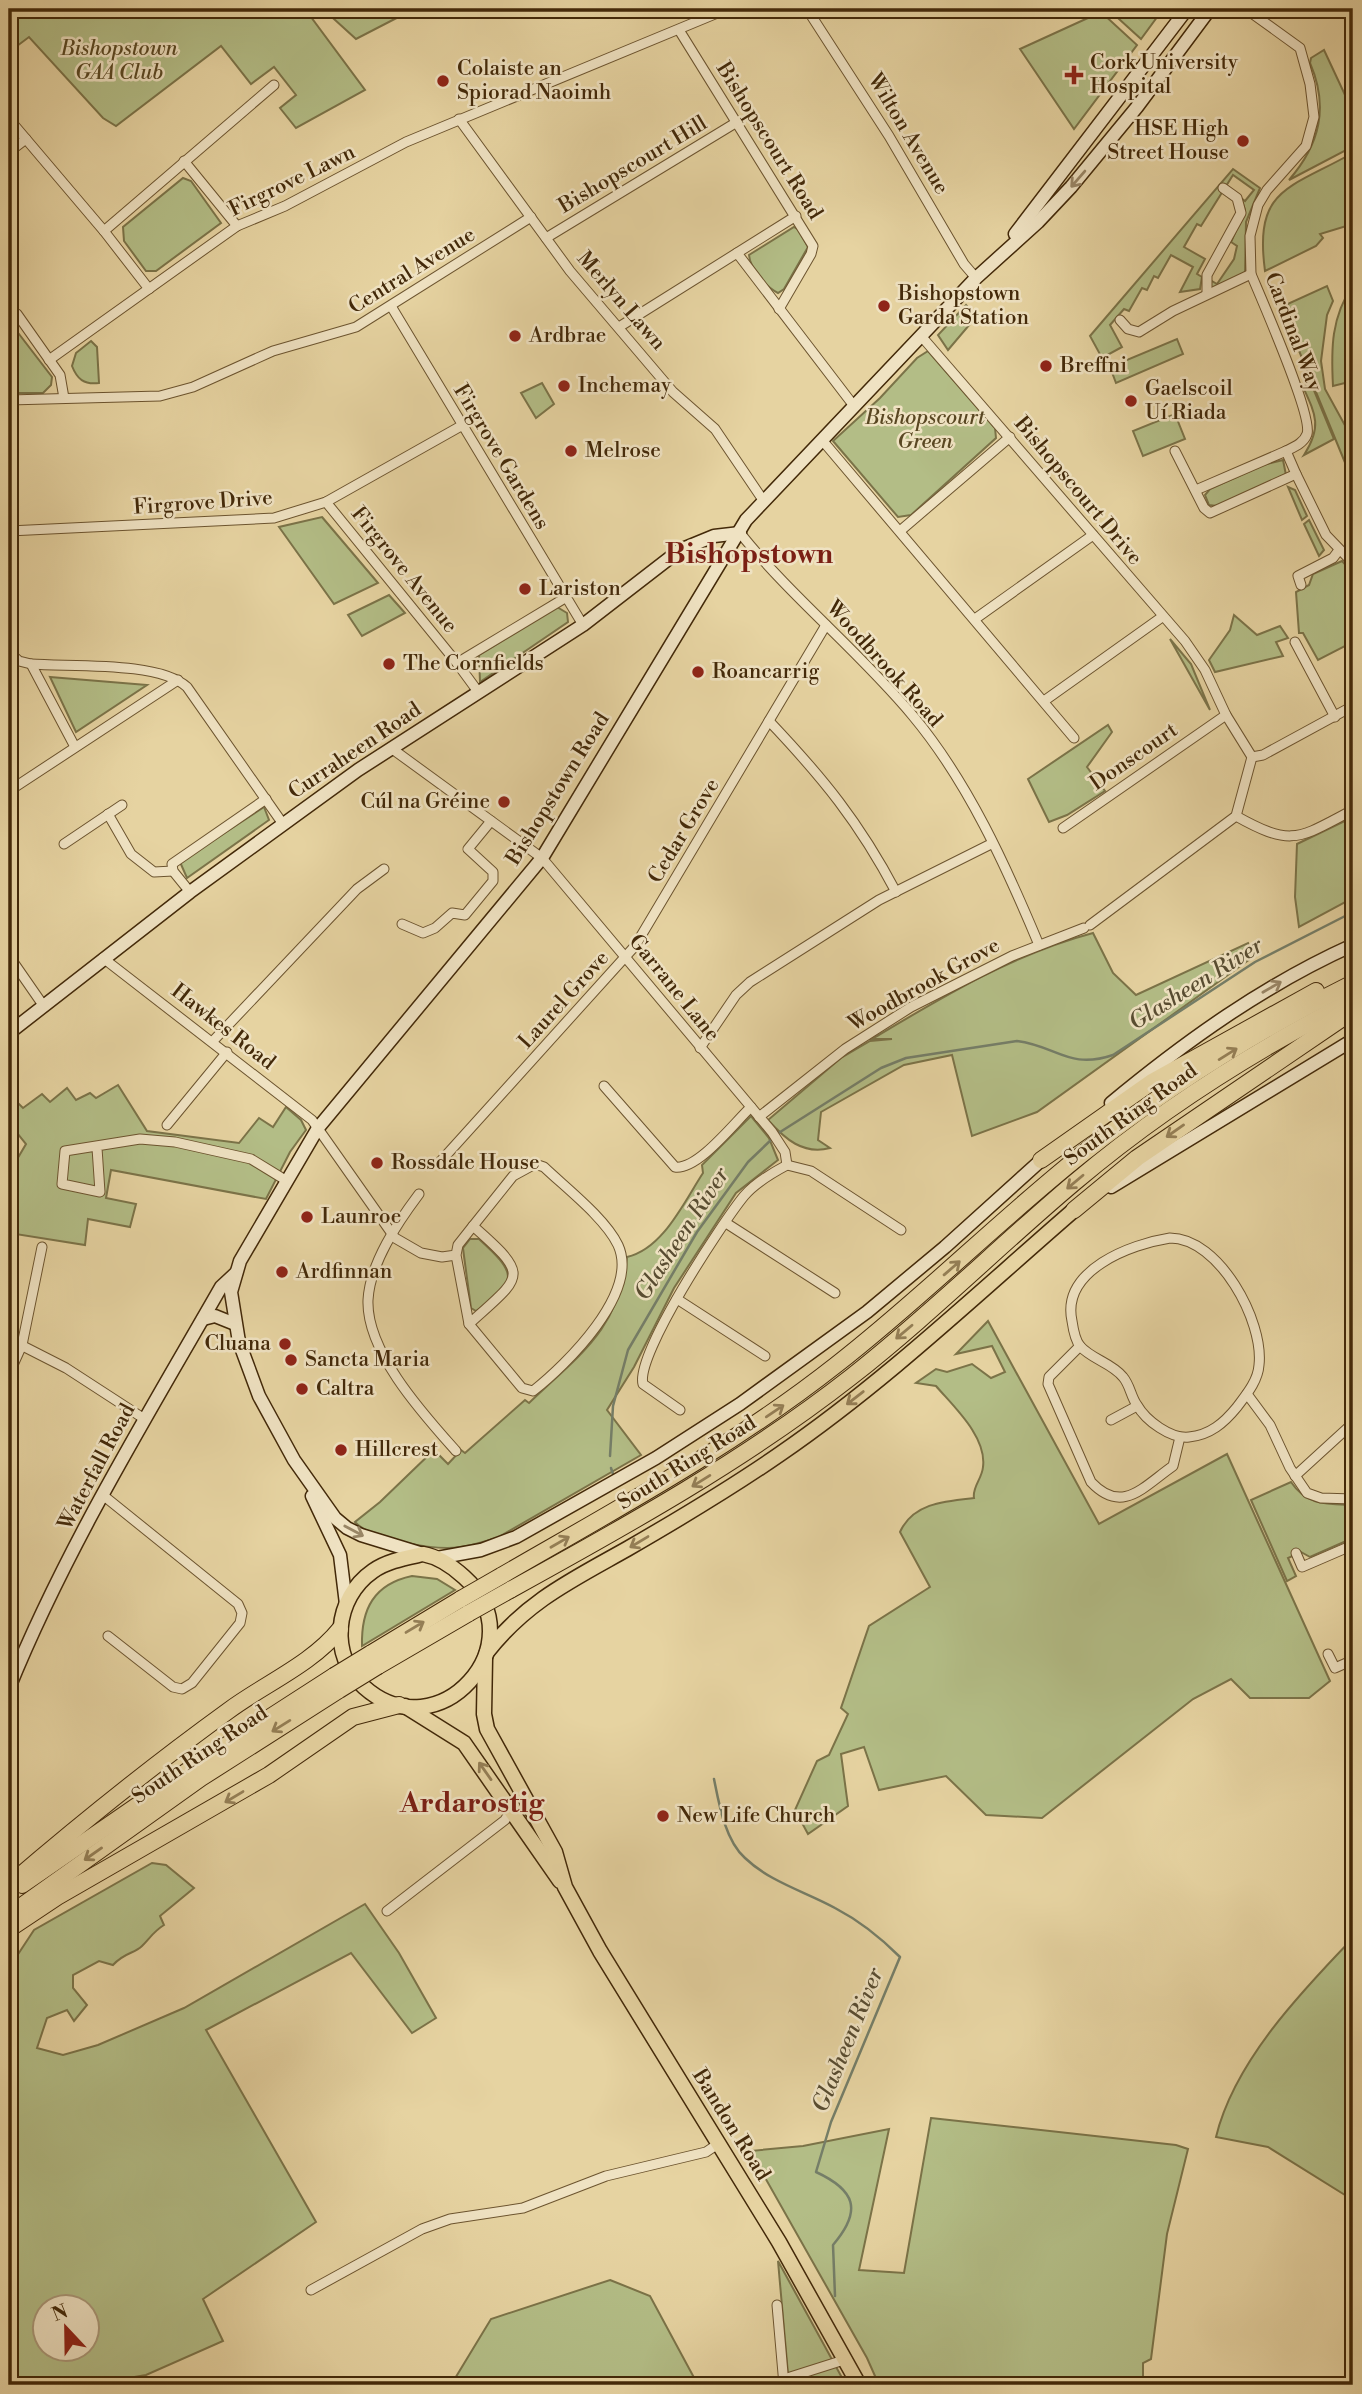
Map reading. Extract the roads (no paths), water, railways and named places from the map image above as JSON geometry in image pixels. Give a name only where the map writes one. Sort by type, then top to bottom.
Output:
[{"type":"highway","points":[[1041,1160],[1152,1082],[1239,1032],[1353,975]]},
{"type":"highway","name":"South Ring Road","points":[[506,1583],[786,1403],[898,1315],[1028,1200],[1121,1125],[1240,1047],[1353,983]]},
{"type":"highway","name":"South Ring Road","points":[[9,1895],[196,1765],[465,1606],[694,1485],[787,1424],[915,1324],[1076,1182],[1137,1133],[1200,1089],[1313,1020],[1353,1000]]},
{"type":"highway","points":[[1074,1210],[1137,1158],[1353,1011]]},
{"type":"highway","points":[[9,1885],[100,1807],[231,1709],[324,1647],[340,1629]]},
{"type":"highway","name":"South Ring Road","points":[[9,1915],[337,1683]]},
{"type":"highway","points":[[9,1929],[57,1897],[269,1775],[353,1717],[402,1706]]},
{"type":"main road","name":"Bishopstown Road","points":[[993,261],[1187,9]]},
{"type":"main road","name":"Bishopstown Road","points":[[430,1556],[354,1533],[335,1518],[308,1482],[259,1396],[235,1324],[231,1292],[236,1273],[318,1128],[542,858],[693,604],[763,500],[976,278],[1038,222],[1091,164],[1210,9]]},
{"type":"main road","name":"Curraheen Road","points":[[9,1033],[103,958],[283,824],[391,748],[583,625],[680,550],[713,536],[740,533]]},
{"type":"main road","points":[[1353,945],[1268,989],[1205,1029],[1041,1160],[945,1247],[867,1312],[740,1404],[656,1458],[516,1537],[481,1550],[394,1560],[374,1570],[353,1591],[346,1604],[340,1629],[344,1655],[354,1676],[374,1695],[402,1706],[424,1707],[453,1697],[472,1680],[486,1655],[513,1620],[546,1594],[718,1494],[780,1454],[858,1397],[1074,1210],[1353,1040]]},
{"type":"main road","name":"Waterfall Road","points":[[9,1688],[30,1637],[143,1419],[227,1279],[236,1273]]},
{"type":"main road","points":[[203,1319],[215,1316],[235,1324]]},
{"type":"main road","name":"Bishopstown Road","points":[[308,1482],[340,1555],[346,1604]]},
{"type":"main road","points":[[430,1556],[469,1581],[483,1602],[489,1626],[486,1655]]},
{"type":"main road","name":"Bandon Road","points":[[486,1655],[484,1714],[487,1729],[555,1852],[565,1887]]},
{"type":"main road","name":"Bandon Road","points":[[402,1706],[464,1743],[511,1816],[565,1887],[646,2030],[718,2144],[847,2359],[859,2385]]},
{"type":"street","name":"Firgrove Lawn","points":[[49,360],[237,226],[292,202],[406,142],[727,9]]},
{"type":"street","name":"Wilton Avenue","points":[[807,9],[889,136],[964,264],[976,278]]},
{"type":"street","name":"Cardinal Way","points":[[1246,9],[1300,48],[1310,84],[1314,117],[1306,146],[1267,190],[1258,205],[1250,236],[1251,274],[1307,422],[1307,434],[1303,441],[1286,450]]},
{"type":"street","name":"Bishopscourt Road","points":[[679,30],[810,238],[813,250],[779,309]]},
{"type":"street","points":[[104,231],[274,85]]},
{"type":"street","points":[[9,119],[104,231],[149,289]]},
{"type":"street","name":"Merlyn Lawn","points":[[459,119],[579,281],[673,392],[715,430],[763,500]]},
{"type":"street","name":"Bishopscourt Hill","points":[[546,238],[737,122]]},
{"type":"street","points":[[9,152],[26,139]]},
{"type":"street","points":[[184,161],[237,226]]},
{"type":"street","points":[[1208,293],[1205,283],[1207,275],[1241,213],[1237,198],[1223,188]]},
{"type":"street","points":[[619,327],[796,216]]},
{"type":"street","name":"Central Avenue","points":[[9,400],[167,396],[271,351],[348,330],[531,218]]},
{"type":"street","points":[[737,253],[854,406]]},
{"type":"street","points":[[1120,320],[1128,329],[1139,332],[1208,293],[1251,274]]},
{"type":"street","name":"Firgrove Gardens","points":[[391,306],[583,625]]},
{"type":"street","points":[[9,313],[17,314],[62,379],[64,398]]},
{"type":"street","name":"Bishopscourt Drive","points":[[922,337],[1010,437],[1205,670],[1226,715]]},
{"type":"street","name":"Firgrove Drive","points":[[9,531],[256,520],[326,502],[461,426]]},
{"type":"street","points":[[900,531],[1010,437]]},
{"type":"street","points":[[821,440],[1074,738]]},
{"type":"street","points":[[1196,491],[1286,450],[1322,528],[1353,563]]},
{"type":"street","points":[[1175,451],[1204,508],[1210,513],[1296,474]]},
{"type":"street","name":"Firgrove Avenue","points":[[326,502],[457,663],[479,694]]},
{"type":"street","name":"Woodbrook Road","points":[[740,533],[914,718],[963,788],[1039,945]]},
{"type":"street","points":[[975,619],[1093,535]]},
{"type":"street","points":[[1300,580],[1333,558],[1339,550]]},
{"type":"street","points":[[457,663],[565,598]]},
{"type":"street","points":[[1044,702],[1162,617]]},
{"type":"street","name":"Cedar Grove","points":[[626,957],[826,625]]},
{"type":"street","points":[[1295,642],[1335,717]]},
{"type":"street","points":[[9,652],[19,661],[31,664],[148,670],[178,680],[187,687],[283,824]]},
{"type":"street","points":[[31,664],[75,747]]},
{"type":"street","points":[[9,791],[178,680]]},
{"type":"street","points":[[1252,757],[1263,755],[1353,706]]},
{"type":"street","points":[[1226,715],[1252,757],[1236,816],[1271,834],[1293,838],[1311,832],[1353,810]]},
{"type":"street","name":"Donscourt","points":[[1063,828],[1226,715]]},
{"type":"street","points":[[769,721],[843,803],[896,892]]},
{"type":"street","name":"Garrane Lane","points":[[391,748],[542,858],[772,1132],[785,1152],[787,1165]]},
{"type":"street","points":[[190,892],[173,871],[172,864],[266,799]]},
{"type":"street","points":[[64,844],[121,805]]},
{"type":"street","points":[[108,814],[131,854],[154,872],[173,871]]},
{"type":"street","name":"Woodbrook Grove","points":[[759,1117],[837,1055],[911,1007],[1039,945],[1087,927],[1236,816]]},
{"type":"street","points":[[402,924],[423,933],[435,928],[453,913],[465,915],[493,881],[493,872],[468,849],[491,821]]},
{"type":"street","points":[[700,1048],[736,995],[750,982],[862,910],[991,844]]},
{"type":"street","points":[[213,1041],[357,889],[384,869]]},
{"type":"street","points":[[9,957],[43,1005]]},
{"type":"street","name":"Laurel Grove","points":[[440,1162],[626,957]]},
{"type":"street","name":"Hawkes Road","points":[[103,958],[227,1052],[318,1128],[402,1243],[421,1253],[442,1257],[456,1255]]},
{"type":"street","points":[[167,1125],[227,1052]]},
{"type":"street","points":[[604,1086],[674,1167],[686,1167],[699,1160],[751,1107]]},
{"type":"street","points":[[97,1148],[100,1192],[62,1184],[65,1152],[140,1139],[175,1142],[251,1158],[287,1181]]},
{"type":"street","points":[[535,1164],[544,1167],[596,1219],[612,1236],[621,1254],[615,1292],[594,1332],[533,1391],[522,1388],[469,1324],[456,1255],[458,1245],[513,1177],[535,1164]]},
{"type":"street","points":[[680,1410],[643,1384],[651,1345],[677,1299],[751,1188],[787,1165],[811,1171],[901,1230]]},
{"type":"street","points":[[419,1194],[391,1231],[370,1289],[369,1311],[399,1382],[456,1451]]},
{"type":"street","points":[[726,1223],[835,1293]]},
{"type":"street","points":[[469,1324],[510,1287],[513,1273],[507,1256],[473,1226]]},
{"type":"street","points":[[1182,1238],[1207,1251],[1220,1264],[1252,1321],[1258,1341],[1260,1363],[1247,1394],[1227,1419],[1213,1430],[1180,1437],[1156,1424],[1137,1406],[1120,1374],[1080,1346],[1070,1309],[1073,1294],[1081,1282],[1107,1261],[1131,1249],[1160,1240],[1182,1238]]},
{"type":"street","points":[[9,1374],[22,1345],[42,1247]]},
{"type":"street","points":[[677,1299],[765,1356]]},
{"type":"street","points":[[9,1339],[66,1368],[143,1419]]},
{"type":"street","points":[[1080,1346],[1049,1377],[1048,1384],[1091,1482],[1099,1490],[1107,1497],[1123,1498],[1146,1484],[1173,1466],[1180,1437]]},
{"type":"street","points":[[1247,1394],[1270,1425],[1295,1476],[1312,1496],[1353,1499]]},
{"type":"street","points":[[1111,1420],[1137,1406]]},
{"type":"street","points":[[1295,1476],[1353,1423]]},
{"type":"street","points":[[104,1496],[238,1604],[242,1613],[240,1623],[192,1683],[182,1689],[173,1687],[108,1636]]},
{"type":"street","points":[[1296,1553],[1302,1567],[1353,1545]]},
{"type":"street","points":[[1328,1654],[1335,1668],[1353,1660]]},
{"type":"street","points":[[387,1910],[511,1816]]},
{"type":"street","points":[[311,2290],[422,2229],[450,2219],[523,2208],[606,2176],[706,2152],[718,2144]]},
{"type":"street","points":[[777,2305],[784,2382],[847,2359]]},
{"type":"waterway","name":"Glasheen River","points":[[777,1134],[881,1068],[906,1058],[1017,1041],[1085,1060],[1113,1055],[1255,962],[1353,912]]},
{"type":"waterway","name":"Glasheen River","points":[[610,1456],[613,1406],[628,1350],[697,1232],[748,1162],[772,1139]]},
{"type":"waterway","name":"Glasheen River","points":[[611,1468],[613,1474]]},
{"type":"waterway","name":"Glasheen River","points":[[714,1779],[728,1832],[732,1842],[745,1858],[777,1880],[853,1918],[900,1957],[831,2122],[816,2172],[839,2186],[850,2202],[848,2221],[833,2245],[835,2296]]},
{"type":"place","name":"Cork University Hospital","points":[[1074,75]]},
{"type":"place","name":"Colaiste an Spiorad Naoimh","points":[[443,81]]},
{"type":"place","name":"HSE High Street House","points":[[1243,141]]},
{"type":"place","name":"Bishopstown Garda Station","points":[[884,306]]},
{"type":"place","name":"Ardbrae","points":[[515,336]]},
{"type":"place","name":"Breffni","points":[[1046,366]]},
{"type":"place","name":"Inchemay","points":[[564,386]]},
{"type":"place","name":"Gaelscoil Uí Riada","points":[[1131,401]]},
{"type":"place","name":"Melrose","points":[[571,451]]},
{"type":"place","name":"Lariston","points":[[525,589]]},
{"type":"place","name":"The Cornfields","points":[[389,664]]},
{"type":"place","name":"Roancarrig","points":[[698,672]]},
{"type":"place","name":"Cúl na Gréine","points":[[504,802]]},
{"type":"place","name":"Rossdale House","points":[[377,1163]]},
{"type":"place","name":"Launroe","points":[[307,1217]]},
{"type":"place","name":"Ardfinnan","points":[[282,1272]]},
{"type":"place","name":"Cluana","points":[[285,1344]]},
{"type":"place","name":"Sancta Maria","points":[[291,1360]]},
{"type":"place","name":"Caltra","points":[[302,1389]]},
{"type":"place","name":"Hillcrest","points":[[341,1450]]},
{"type":"place","name":"New Life Church","points":[[663,1816]]},
{"type":"district","name":"Bishopstown","points":[[749,554]]},
{"type":"district","name":"Ardarostig","points":[[472,1803]]},
{"type":"park label","name":"Bishopstown GAA Club","points":[[119,61]]},
{"type":"park label","name":"Bishopscourt Green","points":[[925,430]]}]
